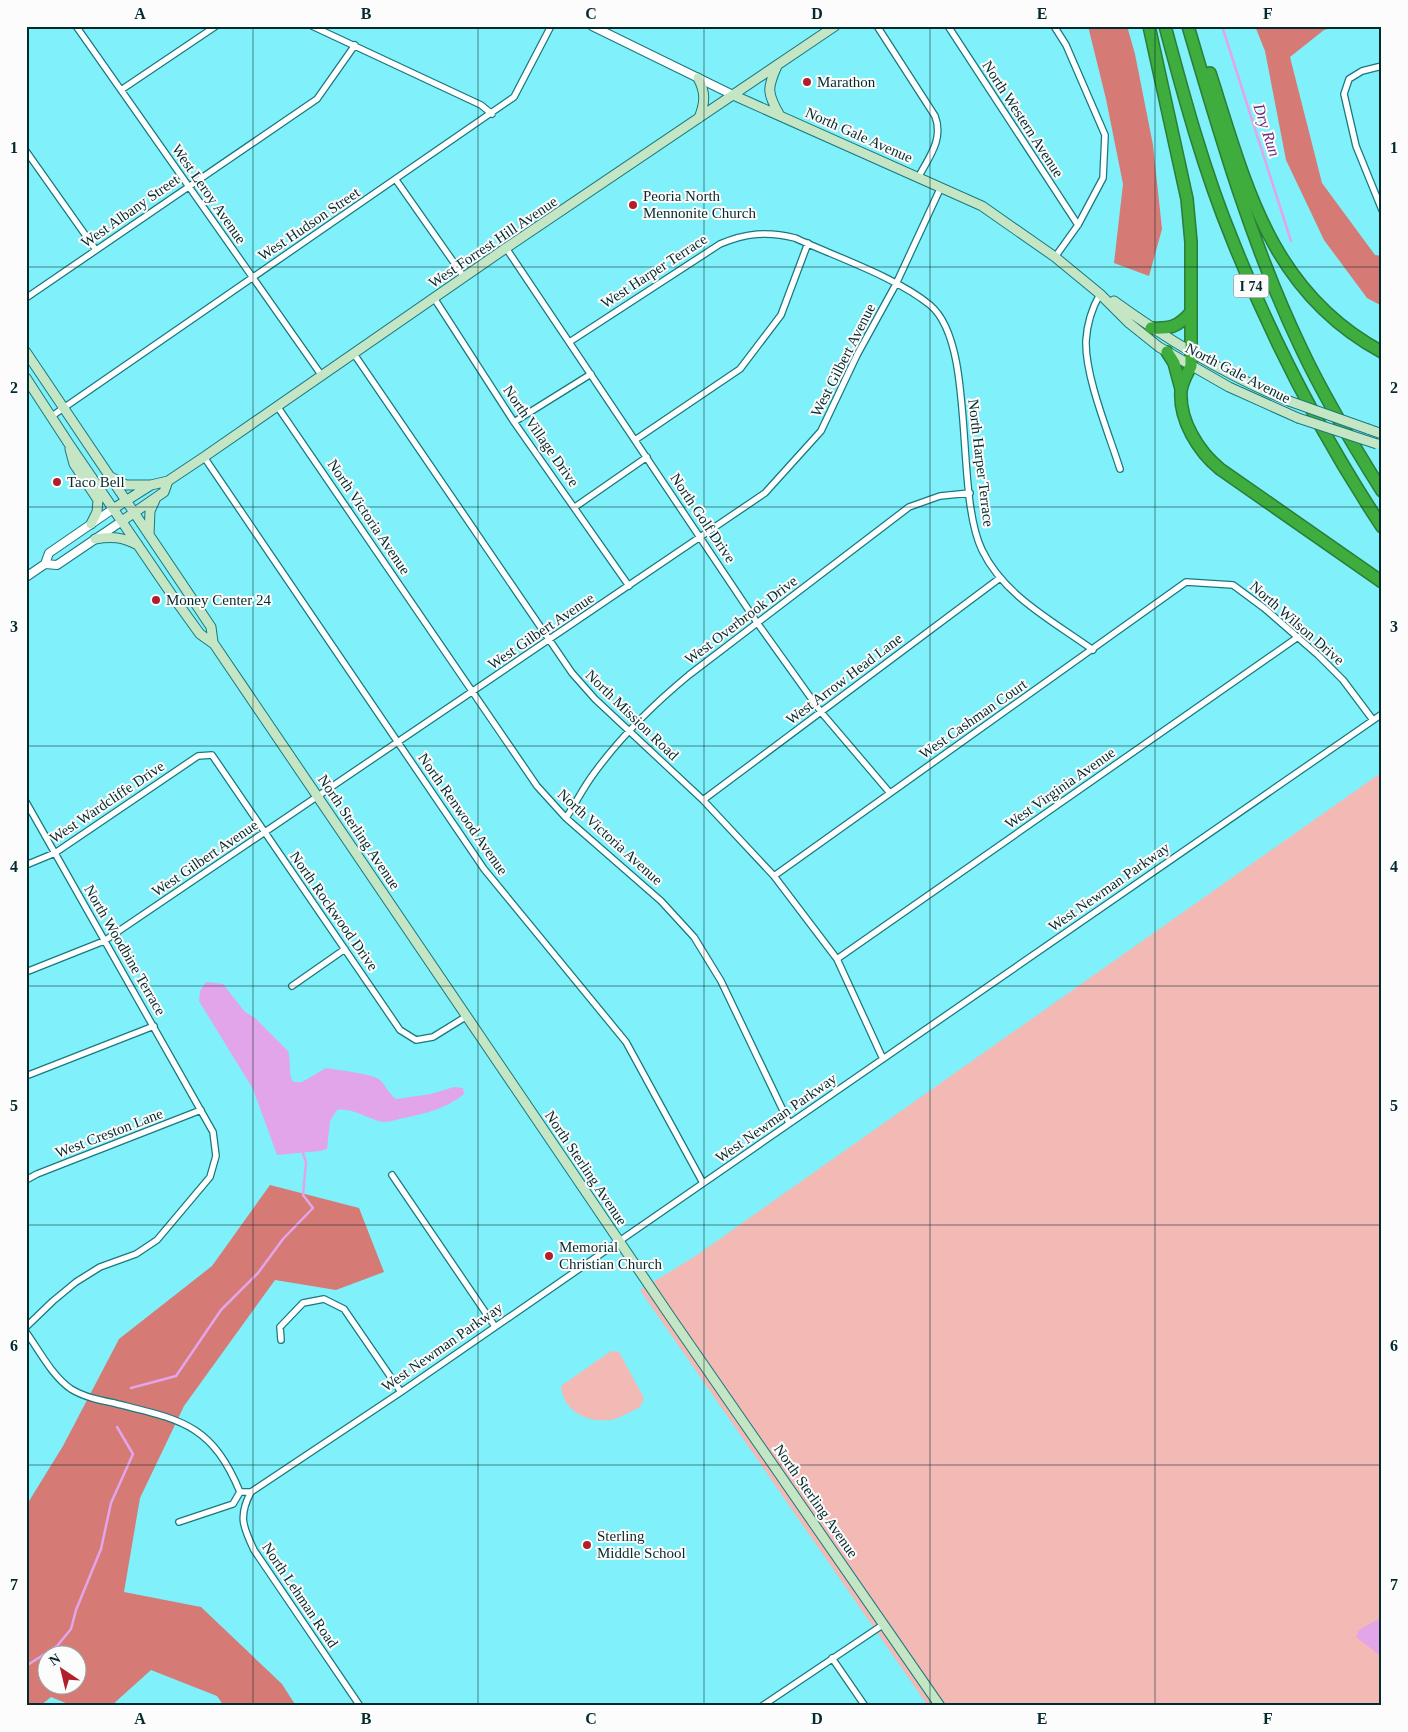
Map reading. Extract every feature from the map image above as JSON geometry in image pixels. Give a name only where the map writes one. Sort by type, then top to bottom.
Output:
[{"type":"highway","points":[[1150,26],[1187,199],[1191,242],[1190,366],[1181,390]]},
{"type":"highway","name":"I 74","points":[[1165,26],[1222,210],[1258,302],[1304,397],[1382,527]]},
{"type":"highway","name":"I 74","points":[[1188,26],[1240,194],[1266,265],[1301,348],[1322,390],[1382,490]]},
{"type":"highway","points":[[1194,26],[1242,169],[1262,223],[1275,249],[1294,277],[1326,312],[1356,337],[1382,352]]},
{"type":"highway","points":[[1151,328],[1174,328],[1191,312]]},
{"type":"highway","points":[[1167,352],[1174,363],[1181,390],[1183,413],[1188,426],[1212,462],[1382,582]]},
{"type":"main road","name":"West Forrest Hill Avenue","points":[[113,509],[151,485],[168,481],[204,457],[506,248],[835,26]]},
{"type":"main road","points":[[778,65],[769,84],[770,98],[779,114]]},
{"type":"main road","points":[[698,78],[704,90],[705,98],[699,118]]},
{"type":"main road","name":"North Gale Avenue","points":[[733,95],[919,176],[982,206],[1055,257],[1100,294],[1129,323],[1167,352],[1190,366],[1237,391],[1298,418],[1379,445]]},
{"type":"main road","name":"North Gale Avenue","points":[[1100,294],[1151,328],[1234,377],[1289,401],[1382,434]]},
{"type":"main road","name":"North Sterling Avenue","points":[[26,352],[211,627],[213,642]]},
{"type":"main road","name":"North Sterling Avenue","points":[[26,378],[52,416],[68,444],[200,634],[213,642],[620,1242],[940,1706]]},
{"type":"main road","points":[[68,444],[74,464],[98,500],[91,524]]},
{"type":"main road","points":[[108,475],[126,485],[151,485]]},
{"type":"main road","name":"West Forrest Hill Avenue","points":[[122,522],[164,492],[168,481]]},
{"type":"main road","points":[[149,535],[150,510],[156,498]]},
{"type":"main road","points":[[95,540],[110,536],[120,537],[138,545]]},
{"type":"street","name":"West Leroy Avenue","points":[[76,26],[322,376]]},
{"type":"street","points":[[121,90],[216,26]]},
{"type":"street","points":[[312,26],[481,105],[492,114]]},
{"type":"street","name":"West Hudson Street","points":[[52,416],[514,97],[551,26]]},
{"type":"street","name":"North Gale Avenue","points":[[592,26],[733,95]]},
{"type":"street","points":[[877,26],[935,116],[938,126],[936,144],[919,176]]},
{"type":"street","name":"North Western Avenue","points":[[948,26],[1078,225]]},
{"type":"street","points":[[1054,26],[1066,45],[1105,135],[1103,178],[1078,225],[1055,257]]},
{"type":"street","name":"West Albany Street","points":[[26,298],[317,99],[355,45]]},
{"type":"street","points":[[1381,208],[1356,146],[1344,94],[1349,79],[1362,71],[1382,66]]},
{"type":"street","points":[[26,151],[96,250]]},
{"type":"street","points":[[396,180],[464,277]]},
{"type":"street","name":"West Gilbert Avenue","points":[[26,972],[104,941],[765,493],[821,431],[857,355],[896,284],[941,186]]},
{"type":"street","name":"West Harper Terrace","points":[[570,341],[720,244],[732,238],[760,233],[778,233],[808,244],[896,284]]},
{"type":"street","points":[[635,440],[740,369],[781,315],[808,244]]},
{"type":"street","name":"North Golf Drive","points":[[506,248],[702,537],[758,624],[821,712],[890,793]]},
{"type":"street","name":"North Harper Terrace","points":[[896,284],[931,306],[943,321],[952,340],[958,371],[974,523],[982,550],[1000,578],[1016,595],[1093,650]]},
{"type":"street","points":[[1100,294],[1091,315],[1086,343],[1091,375],[1120,469]]},
{"type":"street","name":"North Village Drive","points":[[434,298],[514,422],[576,507],[629,586]]},
{"type":"street","name":"North Mission Road","points":[[354,354],[572,674],[628,731],[703,800],[774,876],[837,959],[883,1059]]},
{"type":"street","points":[[514,422],[590,374]]},
{"type":"street","name":"North Victoria Avenue","points":[[277,406],[537,786],[566,818],[661,901],[694,937],[721,981],[789,1123]]},
{"type":"street","name":"North Renwood Avenue","points":[[204,457],[484,869],[626,1042],[703,1184]]},
{"type":"street","points":[[576,507],[646,457]]},
{"type":"street","name":"West Overbrook Drive","points":[[566,818],[594,773],[628,731],[656,702],[689,675],[909,507],[940,496],[970,493]]},
{"type":"street","name":"West Forrest Hill Avenue","points":[[26,577],[45,564],[49,553],[113,509]]},
{"type":"street","name":"West Forrest Hill Avenue","points":[[45,564],[57,565],[122,522]]},
{"type":"street","name":"West Arrow Head Lane","points":[[703,800],[1000,578]]},
{"type":"street","name":"West Cashman Court","points":[[774,876],[1186,582]]},
{"type":"street","name":"North Wilson Drive","points":[[1186,582],[1233,584],[1264,608],[1343,680],[1373,720]]},
{"type":"street","name":"West Virginia Avenue","points":[[837,959],[1298,638]]},
{"type":"street","name":"West Newman Parkway","points":[[251,1492],[401,1392],[494,1325],[620,1242],[789,1123],[1382,714]]},
{"type":"street","name":"North Rockwood Drive","points":[[198,756],[212,755],[400,1030],[416,1040],[433,1037],[467,1016]]},
{"type":"street","name":"West Wardcliffe Drive","points":[[26,865],[55,852],[198,756]]},
{"type":"street","name":"North Woodbine Terrace","points":[[26,802],[213,1132],[216,1156],[210,1177],[157,1240],[136,1254],[100,1267],[76,1282],[26,1327]]},
{"type":"street","points":[[292,986],[345,949]]},
{"type":"street","points":[[26,1076],[154,1026]]},
{"type":"street","name":"West Creston Lane","points":[[26,1180],[201,1110]]},
{"type":"street","points":[[392,1175],[494,1325]]},
{"type":"street","points":[[281,1340],[280,1327],[303,1303],[324,1299],[344,1310],[401,1392]]},
{"type":"street","points":[[26,1332],[60,1379],[71,1389],[85,1396],[172,1418],[194,1428],[221,1455],[240,1492]]},
{"type":"street","points":[[240,1492],[251,1492]]},
{"type":"street","points":[[179,1522],[233,1504],[240,1492]]},
{"type":"street","name":"North Lehman Road","points":[[251,1492],[243,1512],[243,1526],[254,1550],[360,1706]]},
{"type":"street","points":[[762,1706],[884,1624]]},
{"type":"street","points":[[832,1658],[865,1706]]},
{"type":"shaded area","points":[[1088,26],[1127,26],[1135,54],[1153,145],[1162,229],[1149,276],[1114,263],[1123,184],[1106,99]]},
{"type":"shaded area","points":[[1255,26],[1339,26],[1324,30],[1290,57],[1322,183],[1375,255],[1382,256],[1382,306],[1367,298],[1324,240],[1286,160],[1265,51]]},
{"type":"shaded area","points":[[1382,772],[1382,1706],[928,1706],[640,1290],[694,1257]]},
{"type":"shaded area","points":[[206,982],[223,984],[245,1012],[255,1018],[288,1051],[290,1074],[293,1082],[302,1082],[326,1068],[376,1078],[380,1080],[396,1099],[431,1094],[454,1087],[463,1088],[464,1094],[436,1110],[386,1122],[378,1121],[349,1110],[337,1110],[330,1121],[327,1149],[277,1155],[253,1089],[199,1001],[200,991]]},
{"type":"shaded area","points":[[270,1185],[359,1208],[384,1272],[336,1290],[275,1280],[184,1406],[140,1498],[124,1592],[201,1607],[282,1684],[296,1706],[224,1706],[217,1696],[151,1670],[111,1706],[73,1706],[51,1697],[40,1706],[26,1706],[26,1506],[63,1446],[119,1339],[212,1266]]},
{"type":"shaded area","points":[[611,1351],[619,1352],[644,1398],[640,1407],[611,1420],[593,1419],[578,1414],[566,1402],[561,1386]]},
{"type":"shaded area","points":[[1382,1617],[1382,1657],[1356,1637],[1359,1630]]},
{"type":"waterway","name":"Dry Run","points":[[1222,26],[1291,241]]},
{"type":"waterway","points":[[131,1388],[176,1376],[221,1310],[258,1273],[283,1239],[313,1208],[303,1195],[306,1162],[303,1153]]},
{"type":"waterway","points":[[26,1666],[57,1646],[71,1629],[76,1610],[101,1549],[111,1503],[133,1454],[117,1427]]},
{"type":"place","name":"Marathon","points":[[807,82]]},
{"type":"place","name":"Peoria North Mennonite Church","points":[[633,205]]},
{"type":"place","name":"Taco Bell","points":[[57,482]]},
{"type":"place","name":"Money Center 24","points":[[156,600]]},
{"type":"place","name":"Memorial Christian Church","points":[[549,1256]]},
{"type":"place","name":"Sterling Middle School","points":[[587,1545]]}]
